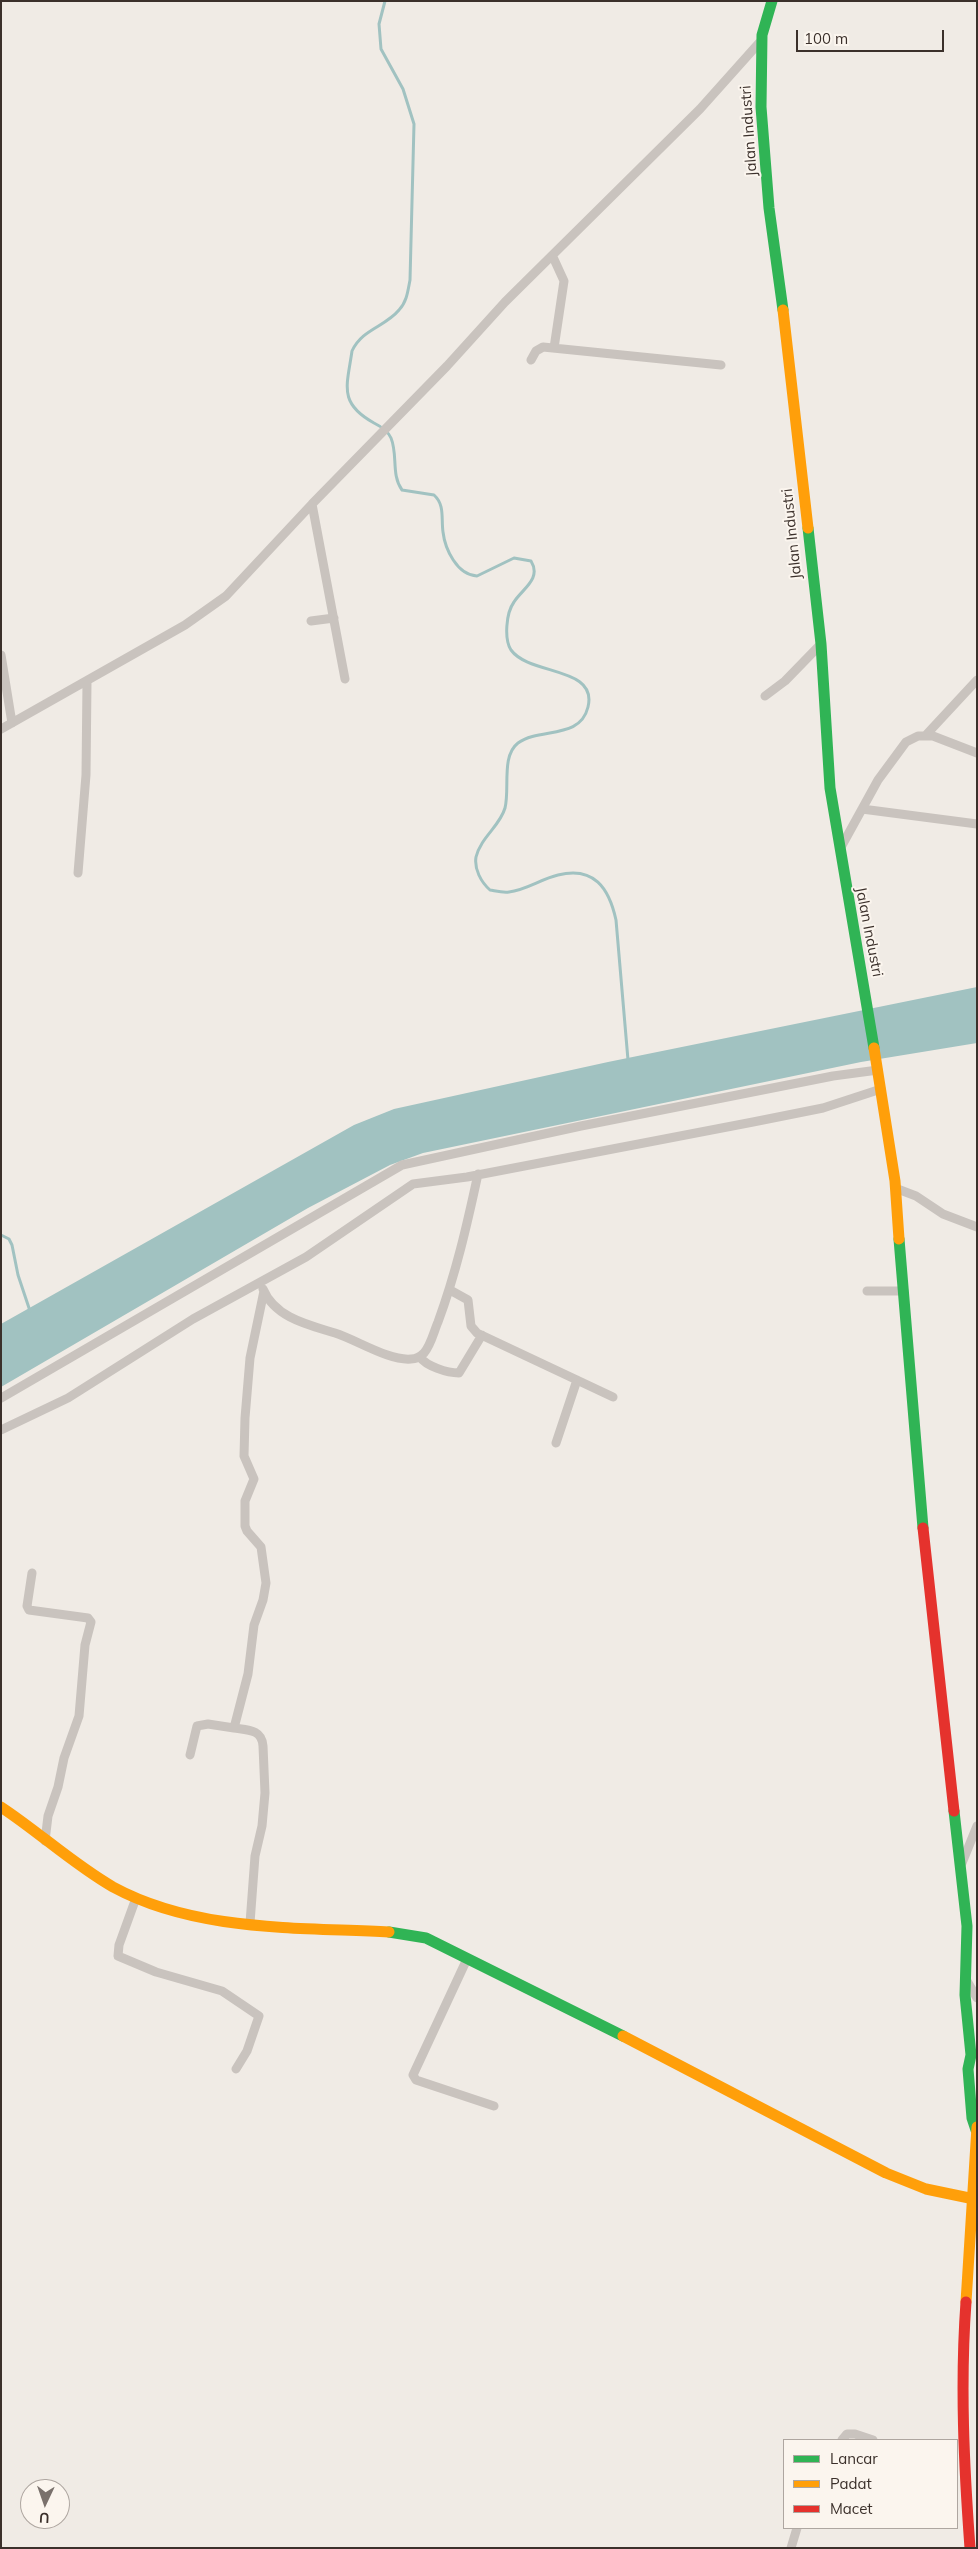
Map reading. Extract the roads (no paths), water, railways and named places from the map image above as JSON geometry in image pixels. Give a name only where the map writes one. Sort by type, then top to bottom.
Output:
[{"type":"main road","name":"Jalan Industri","points":[[772,1],[761,41],[762,108],[769,208],[790,363],[821,644],[830,788],[838,851],[866,996],[896,1188],[918,1473],[967,1926],[965,1978],[975,2125],[974,2199],[963,2342],[961,2479],[962,2508],[970,2548]]},
{"type":"main road","points":[[1,1807],[89,1873],[136,1898],[188,1914],[250,1923],[406,1933],[426,1938],[695,2072],[886,2173],[926,2189],[974,2199]]},
{"type":"street","points":[[1,729],[87,682],[141,648],[186,625],[226,596],[312,504],[394,422],[505,302],[553,257],[714,94],[761,41]]},
{"type":"street","points":[[553,257],[564,281],[554,348]]},
{"type":"street","points":[[531,360],[540,348],[554,348],[721,365]]},
{"type":"street","points":[[312,504],[345,678]]},
{"type":"street","points":[[311,621],[334,618]]},
{"type":"street","points":[[765,696],[785,681],[821,644]]},
{"type":"street","points":[[1,655],[12,722]]},
{"type":"street","points":[[926,735],[977,680]]},
{"type":"street","points":[[78,873],[86,775],[87,682]]},
{"type":"street","points":[[838,851],[878,780],[900,749],[912,738],[926,735],[977,753]]},
{"type":"street","points":[[862,809],[977,824]]},
{"type":"street","points":[[1,1398],[402,1165],[581,1126],[877,1067]]},
{"type":"street","points":[[1,1430],[68,1398],[193,1319],[324,1245],[413,1184],[478,1174],[823,1108],[882,1089]]},
{"type":"street","points":[[264,1291],[275,1305],[300,1322],[347,1337],[395,1357],[410,1360],[420,1357],[428,1347],[459,1262],[478,1174]]},
{"type":"street","points":[[896,1188],[916,1196],[944,1214],[977,1227]]},
{"type":"street","points":[[234,1728],[248,1674],[254,1625],[263,1600],[266,1583],[261,1547],[245,1526],[245,1500],[254,1479],[244,1456],[248,1371],[264,1291],[262,1281]]},
{"type":"street","points":[[450,1290],[468,1300],[471,1326],[482,1335],[613,1397]]},
{"type":"street","points":[[867,1291],[904,1291]]},
{"type":"street","points":[[420,1357],[431,1367],[459,1373],[482,1335]]},
{"type":"street","points":[[556,1443],[576,1380]]},
{"type":"street","points":[[32,1573],[27,1606],[29,1610],[88,1618],[91,1622],[85,1645],[79,1716],[64,1758],[58,1787],[48,1816],[45,1841]]},
{"type":"street","points":[[190,1755],[197,1726],[202,1724],[257,1733],[262,1739],[265,1793],[262,1826],[254,1856],[250,1923]]},
{"type":"street","points":[[961,1866],[977,1826]]},
{"type":"street","points":[[136,1898],[119,1945],[118,1956],[156,1972],[222,1991],[259,2016],[247,2051],[236,2069]]},
{"type":"street","points":[[466,1959],[413,2074],[416,2080],[494,2106]]},
{"type":"street","points":[[965,1978],[977,1998]]},
{"type":"street","points":[[843,2439],[847,2434],[855,2434],[870,2439]]},
{"type":"street","points":[[791,2548],[797,2529]]},
{"type":"water","points":[[977,987],[977,1043],[861,1062],[423,1153],[390,1165],[308,1208],[1,1387],[1,1324],[354,1125],[394,1109],[608,1062]]},
{"type":"waterway","points":[[385,1],[379,24],[381,49],[403,89],[414,124],[410,280],[407,296],[402,307],[393,316],[362,338],[352,351],[347,384],[348,393],[350,401],[355,408],[390,435],[393,444],[397,478],[402,490],[434,495],[440,503],[444,539],[449,553],[458,566],[470,575],[477,576],[514,558],[531,561],[534,567],[533,578],[517,597],[509,613],[507,639],[511,650],[520,658],[532,664],[573,678],[583,684],[588,694],[588,707],[584,717],[577,724],[568,729],[527,738],[518,743],[513,749],[508,764],[505,808],[503,814],[478,850],[476,866],[481,879],[490,890],[515,891],[558,875],[571,873],[590,877],[604,889],[616,920],[628,1060]]},
{"type":"waterway","points":[[1,1235],[9,1239],[12,1245],[18,1275],[30,1311]]}]
